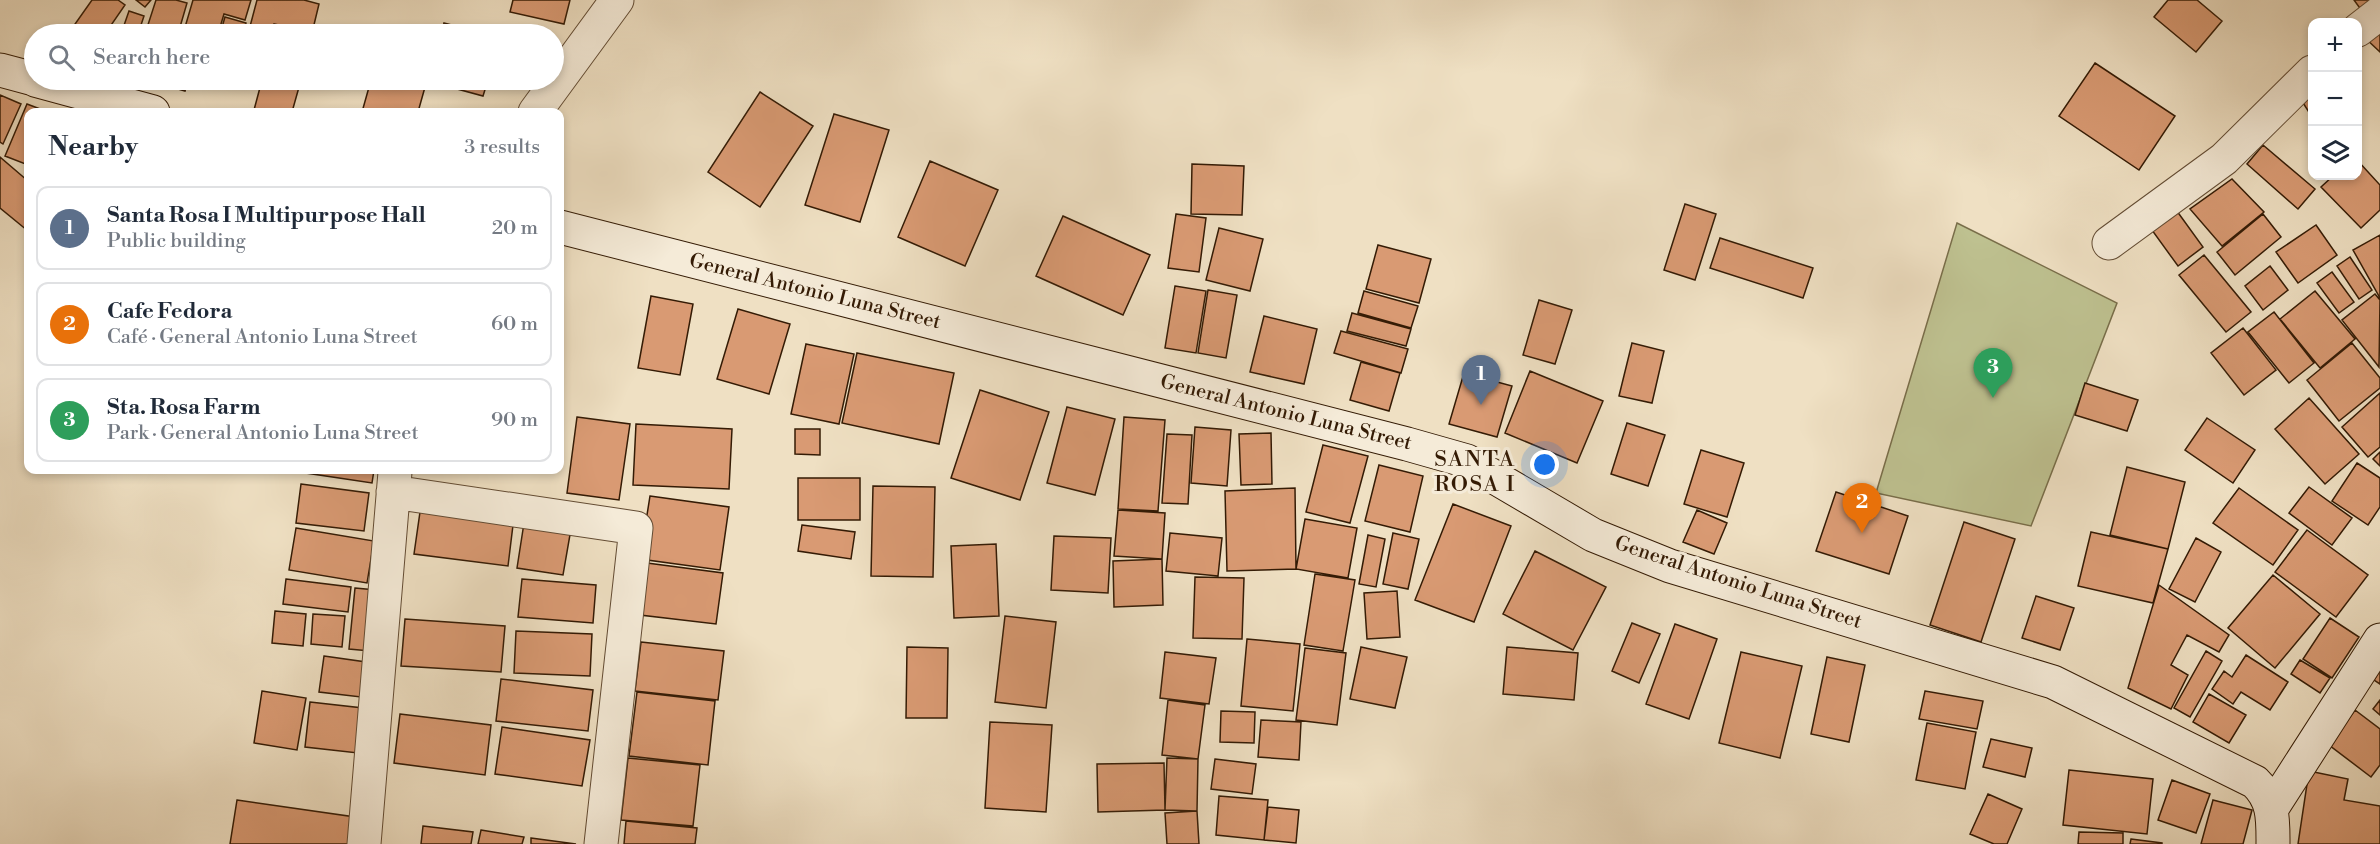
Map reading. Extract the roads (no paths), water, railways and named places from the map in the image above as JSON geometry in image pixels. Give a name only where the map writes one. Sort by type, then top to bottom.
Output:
[{"type":"main road","points":[[564,72],[617,0]]},
{"type":"main road","points":[[2362,27],[2380,13]]},
{"type":"main road","points":[[0,70],[24,76]]},
{"type":"main road","points":[[2109,243],[2224,159],[2308,77]]},
{"type":"main road","points":[[74,90],[139,108]]},
{"type":"main road","points":[[538,108],[551,90]]},
{"type":"main road","name":"General Antonio Luna Street","points":[[564,228],[1467,461],[1593,535],[1670,566],[2053,682],[2255,782],[2267,795],[2272,808]]},
{"type":"main road","points":[[364,844],[394,481],[636,528],[601,844]]},
{"type":"main road","points":[[2273,844],[2272,808],[2380,640]]},
{"type":"place","name":"Sta. Rosa Farm","points":[[1993,398]]},
{"type":"place","name":"Santa Rosa I Multipurpose Hall","points":[[1481,405]]},
{"type":"place","name":"Cafe Fedora","points":[[1862,533]]},
{"type":"district","name":"SANTA ROSA I","points":[[1475,472]]}]
